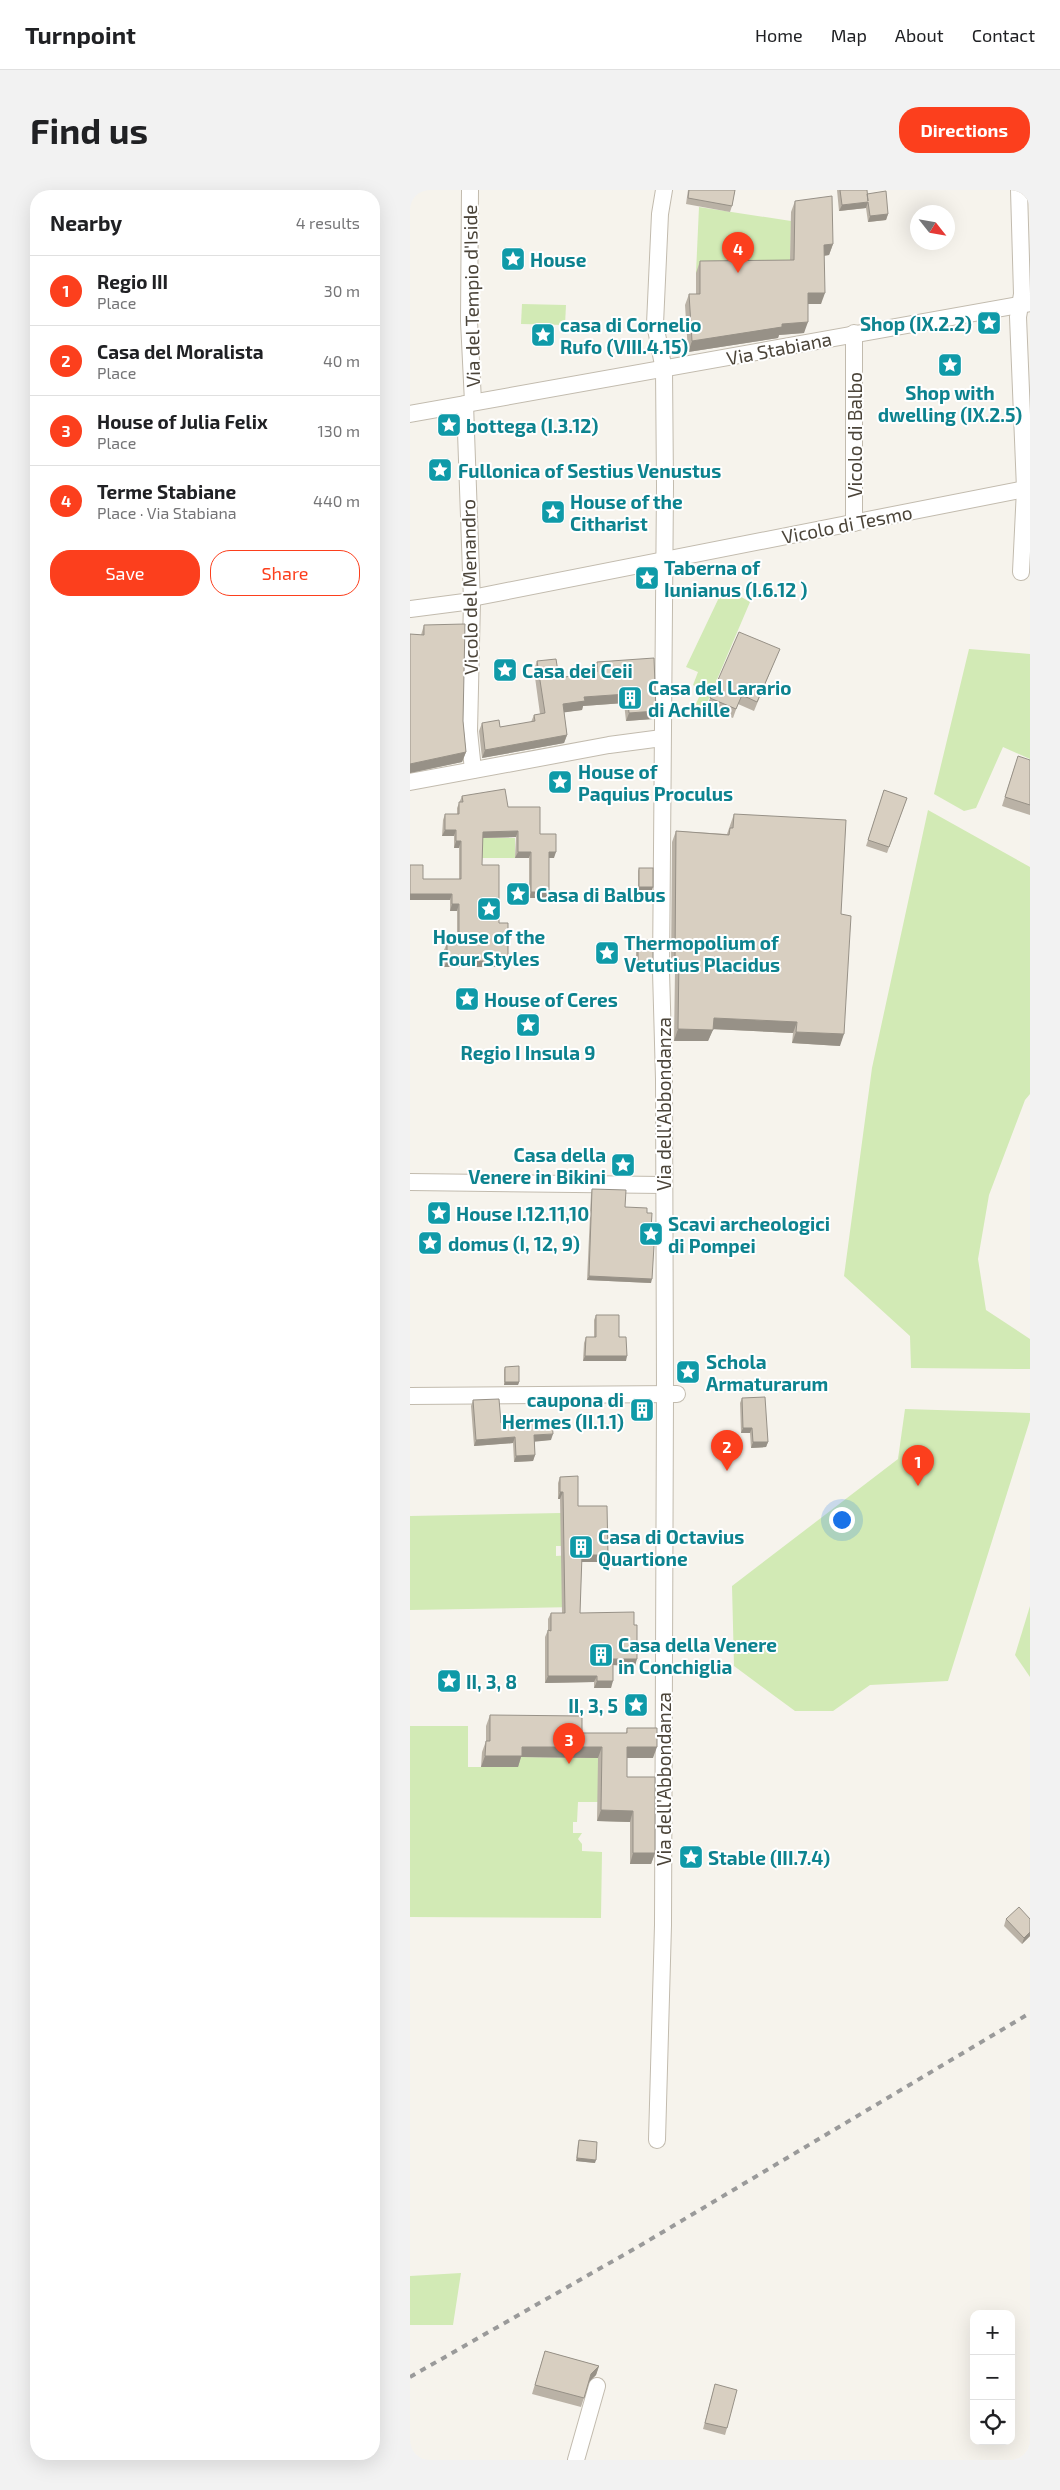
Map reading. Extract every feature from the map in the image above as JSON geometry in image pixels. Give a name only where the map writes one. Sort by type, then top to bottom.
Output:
[{"type":"street","name":"Via del Tempio d'Iside","points":[[469,403],[470,190]]},
{"type":"street","name":"Via dell'Abbondanza","points":[[657,2140],[663,1926],[671,1394],[663,1185],[661,970],[664,370],[655,324],[660,214],[664,190]]},
{"type":"street","points":[[1019,190],[1026,304],[1018,317],[1028,488],[1021,572]]},
{"type":"street","name":"Via Stabiana","points":[[410,414],[664,370],[854,340],[1026,304]]},
{"type":"street","name":"Vicolo di Balbo","points":[[854,340],[854,523]]},
{"type":"street","name":"Vicolo del Menandro","points":[[469,403],[472,601],[469,731],[473,770]]},
{"type":"street","name":"Vicolo di Tesmo","points":[[410,609],[472,601],[477,597],[1028,488]]},
{"type":"street","points":[[410,782],[662,738]]},
{"type":"street","points":[[410,1182],[663,1185]]},
{"type":"street","points":[[410,1396],[671,1394]]},
{"type":"street","points":[[576,2460],[597,2386]]},
{"type":"green space","points":[[699,207],[791,221],[790,271],[696,273]]},
{"type":"green space","points":[[522,304],[566,305],[565,325],[521,324]]},
{"type":"green space","points":[[724,587],[750,602],[701,717],[692,712],[702,691],[693,685],[698,672],[686,667]]},
{"type":"green space","points":[[969,649],[1030,654],[1030,759],[1003,747],[976,808],[964,811],[934,794]]},
{"type":"green space","points":[[928,810],[1030,867],[1030,1094],[1025,1100],[989,1195],[978,1259],[986,1310],[1030,1339],[1030,1369],[911,1368],[910,1336],[844,1276],[872,1068]]},
{"type":"green space","points":[[480,838],[515,838],[515,858],[480,858]]},
{"type":"green space","points":[[905,1409],[1030,1413],[1030,1420],[948,1681],[870,1685],[833,1711],[795,1711],[734,1666],[732,1586],[898,1459]]},
{"type":"green space","points":[[561,1513],[571,1546],[556,1546],[556,1556],[571,1555],[577,1607],[410,1610],[410,1516]]},
{"type":"green space","points":[[1030,1606],[1030,1677],[1015,1655]]},
{"type":"green space","points":[[410,1726],[468,1726],[468,1767],[518,1767],[518,1757],[614,1758],[598,1773],[598,1802],[578,1802],[577,1822],[573,1822],[573,1833],[582,1833],[578,1839],[582,1844],[582,1851],[602,1852],[601,1918],[410,1917]]},
{"type":"green space","points":[[461,2273],[453,2325],[410,2325],[410,2276]]},
{"type":"building","points":[[689,190],[735,190],[732,206],[688,198]]},
{"type":"building","points":[[840,190],[867,190],[867,194],[886,191],[888,214],[870,216],[868,202],[842,205]]},
{"type":"building","points":[[832,196],[833,244],[824,245],[825,293],[808,293],[808,322],[782,324],[782,327],[692,341],[689,294],[700,294],[700,261],[794,260],[795,201]]},
{"type":"building","points":[[465,624],[463,721],[466,752],[410,764],[410,634],[424,635],[424,625]]},
{"type":"building","points":[[739,632],[780,649],[757,702],[742,695],[736,709],[710,698]]},
{"type":"building","points":[[654,658],[656,711],[629,713],[627,694],[584,697],[585,701],[563,704],[567,735],[485,750],[482,723],[499,720],[500,727],[535,721],[534,715],[545,713],[537,661],[556,659],[559,678],[597,672],[597,662]]},
{"type":"building","points":[[1018,756],[1030,760],[1030,805],[1005,797]]},
{"type":"building","points":[[505,789],[508,807],[540,807],[540,834],[556,834],[556,852],[549,852],[549,892],[531,892],[531,852],[518,852],[518,831],[483,832],[482,865],[499,865],[499,923],[508,923],[508,961],[447,961],[447,943],[459,944],[459,904],[452,904],[452,894],[410,894],[410,865],[423,865],[423,879],[461,879],[461,841],[456,841],[456,830],[445,830],[445,814],[459,814],[459,802],[463,802],[462,796]]},
{"type":"building","points":[[884,790],[907,798],[889,847],[868,840]]},
{"type":"building","points":[[734,814],[846,820],[841,914],[851,916],[844,1034],[796,1032],[797,1022],[714,1018],[713,1030],[678,1029],[679,959],[675,959],[676,831],[729,835],[730,828],[733,828]]},
{"type":"building","points":[[639,868],[653,868],[653,887],[639,887]]},
{"type":"building","points":[[638,940],[653,940],[653,961],[638,961]]},
{"type":"building","points":[[592,1189],[626,1190],[625,1207],[647,1208],[647,1213],[652,1213],[651,1229],[655,1229],[652,1279],[589,1276]]},
{"type":"building","points":[[596,1315],[619,1315],[619,1337],[626,1337],[627,1356],[585,1356],[586,1337],[596,1337]]},
{"type":"building","points":[[519,1366],[519,1382],[505,1382],[505,1367]]},
{"type":"building","points":[[765,1397],[768,1442],[753,1442],[752,1428],[743,1428],[742,1398]]},
{"type":"building","points":[[499,1399],[501,1423],[552,1420],[553,1434],[534,1435],[535,1455],[516,1456],[515,1437],[476,1440],[473,1400]]},
{"type":"building","name":"caupona di Hermes (II.1.1)","points":[[635,1401],[650,1401],[650,1415],[635,1415]]},
{"type":"building","points":[[578,1476],[578,1506],[607,1506],[608,1555],[582,1555],[580,1613],[634,1612],[634,1625],[637,1625],[637,1659],[613,1659],[613,1681],[597,1681],[597,1676],[548,1676],[548,1630],[551,1631],[551,1613],[565,1613],[563,1492],[560,1492],[560,1477]]},
{"type":"building","points":[[490,1715],[582,1716],[582,1733],[627,1733],[627,1728],[657,1728],[657,1747],[627,1747],[627,1777],[655,1777],[655,1853],[633,1853],[633,1811],[601,1810],[602,1747],[522,1747],[522,1756],[485,1756],[486,1741],[490,1741]]},
{"type":"building","points":[[1019,1907],[1030,1919],[1030,1932],[1024,1938],[1006,1919]]},
{"type":"building","points":[[579,2140],[597,2142],[596,2160],[577,2158]]},
{"type":"building","points":[[545,2351],[599,2366],[591,2374],[584,2398],[535,2385]]},
{"type":"building","points":[[715,2384],[737,2390],[727,2428],[705,2423]]},
{"type":"railway","points":[[410,2377],[641,2245],[1030,2013]]},
{"type":"place","name":"House","points":[[513,259]]},
{"type":"place","name":"Terme Stabiane","points":[[738,273]]},
{"type":"place","name":"Shop (IX.2.2)","points":[[989,323]]},
{"type":"place","name":"casa di Cornelio Rufo (VIII.4.15)","points":[[543,335]]},
{"type":"place","name":"Shop with dwelling (IX.2.5)","points":[[950,365]]},
{"type":"place","name":"bottega (I.3.12)","points":[[449,425]]},
{"type":"place","name":"Fullonica of Sestius Venustus","points":[[440,470]]},
{"type":"place","name":"House of the Citharist","points":[[553,512]]},
{"type":"place","name":"Taberna of Iunianus (I.6.12 )","points":[[647,578]]},
{"type":"place","name":"Casa dei Ceii","points":[[505,670]]},
{"type":"place","name":"Casa del Larario di Achille","points":[[630,698]]},
{"type":"place","name":"House of Paquius Proculus","points":[[560,782]]},
{"type":"place","name":"Casa di Balbus","points":[[518,894]]},
{"type":"place","name":"House of the Four Styles","points":[[489,909]]},
{"type":"place","name":"Thermopolium of Vetutius Placidus","points":[[607,953]]},
{"type":"place","name":"House of Ceres","points":[[467,999]]},
{"type":"place","name":"Regio I Insula 9","points":[[528,1025]]},
{"type":"place","name":"Casa della Venere in Bikini","points":[[623,1165]]},
{"type":"place","name":"House I.12.11,10","points":[[439,1213]]},
{"type":"place","name":"Scavi archeologici di Pompei","points":[[651,1234]]},
{"type":"place","name":"domus (I, 12, 9)","points":[[430,1243]]},
{"type":"place","name":"Schola Armaturarum","points":[[688,1372]]},
{"type":"place","name":"caupona di Hermes (II.1.1)","points":[[642,1410]]},
{"type":"place","name":"Casa del Moralista","points":[[727,1471]]},
{"type":"place","name":"Regio III","points":[[918,1486]]},
{"type":"place","name":"Casa di Octavius Quartione","points":[[581,1547]]},
{"type":"place","name":"Casa della Venere in Conchiglia","points":[[601,1655]]},
{"type":"place","name":"II, 3, 8","points":[[449,1681]]},
{"type":"place","name":"II, 3, 5","points":[[636,1705]]},
{"type":"place","name":"House of Julia Felix","points":[[569,1764]]},
{"type":"place","name":"Stable (III.7.4)","points":[[691,1857]]}]
